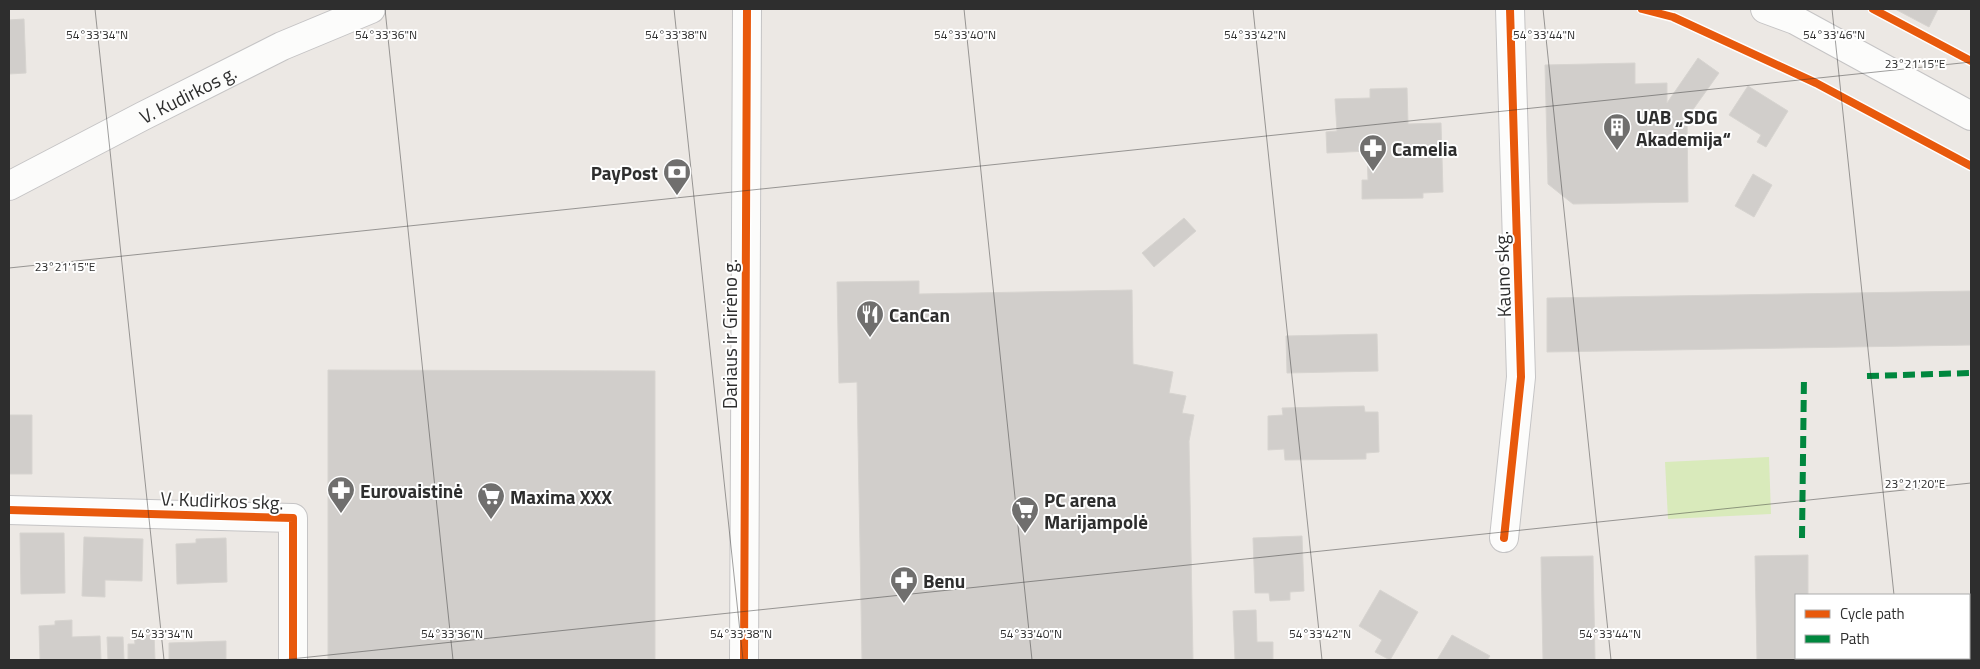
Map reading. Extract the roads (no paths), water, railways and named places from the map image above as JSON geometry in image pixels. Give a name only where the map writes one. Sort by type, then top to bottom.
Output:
[{"type":"street","name":"V. Kudirkos g.","points":[[9,186],[282,46],[370,9]]},
{"type":"street","name":"Dariaus ir Girėno g.","points":[[744,660],[747,9]]},
{"type":"street","name":"Kauno skg.","points":[[1504,538],[1521,377],[1510,9]]},
{"type":"street","points":[[1765,9],[1794,20],[1971,116]]},
{"type":"street","name":"V. Kudirkos skg.","points":[[9,510],[293,518],[293,660]]},
{"type":"place","name":"UAB „SDG Akademija“","points":[[1617,151]]},
{"type":"place","name":"Camelia","points":[[1373,172]]},
{"type":"place","name":"PayPost","points":[[677,196]]},
{"type":"place","name":"CanCan","points":[[870,338]]},
{"type":"place","name":"Eurovaistinė","points":[[341,514]]},
{"type":"place","name":"Maxima XXX","points":[[491,520]]},
{"type":"place","name":"PC arena Marijampolė","points":[[1025,534]]},
{"type":"place","name":"Benu","points":[[904,604]]}]
